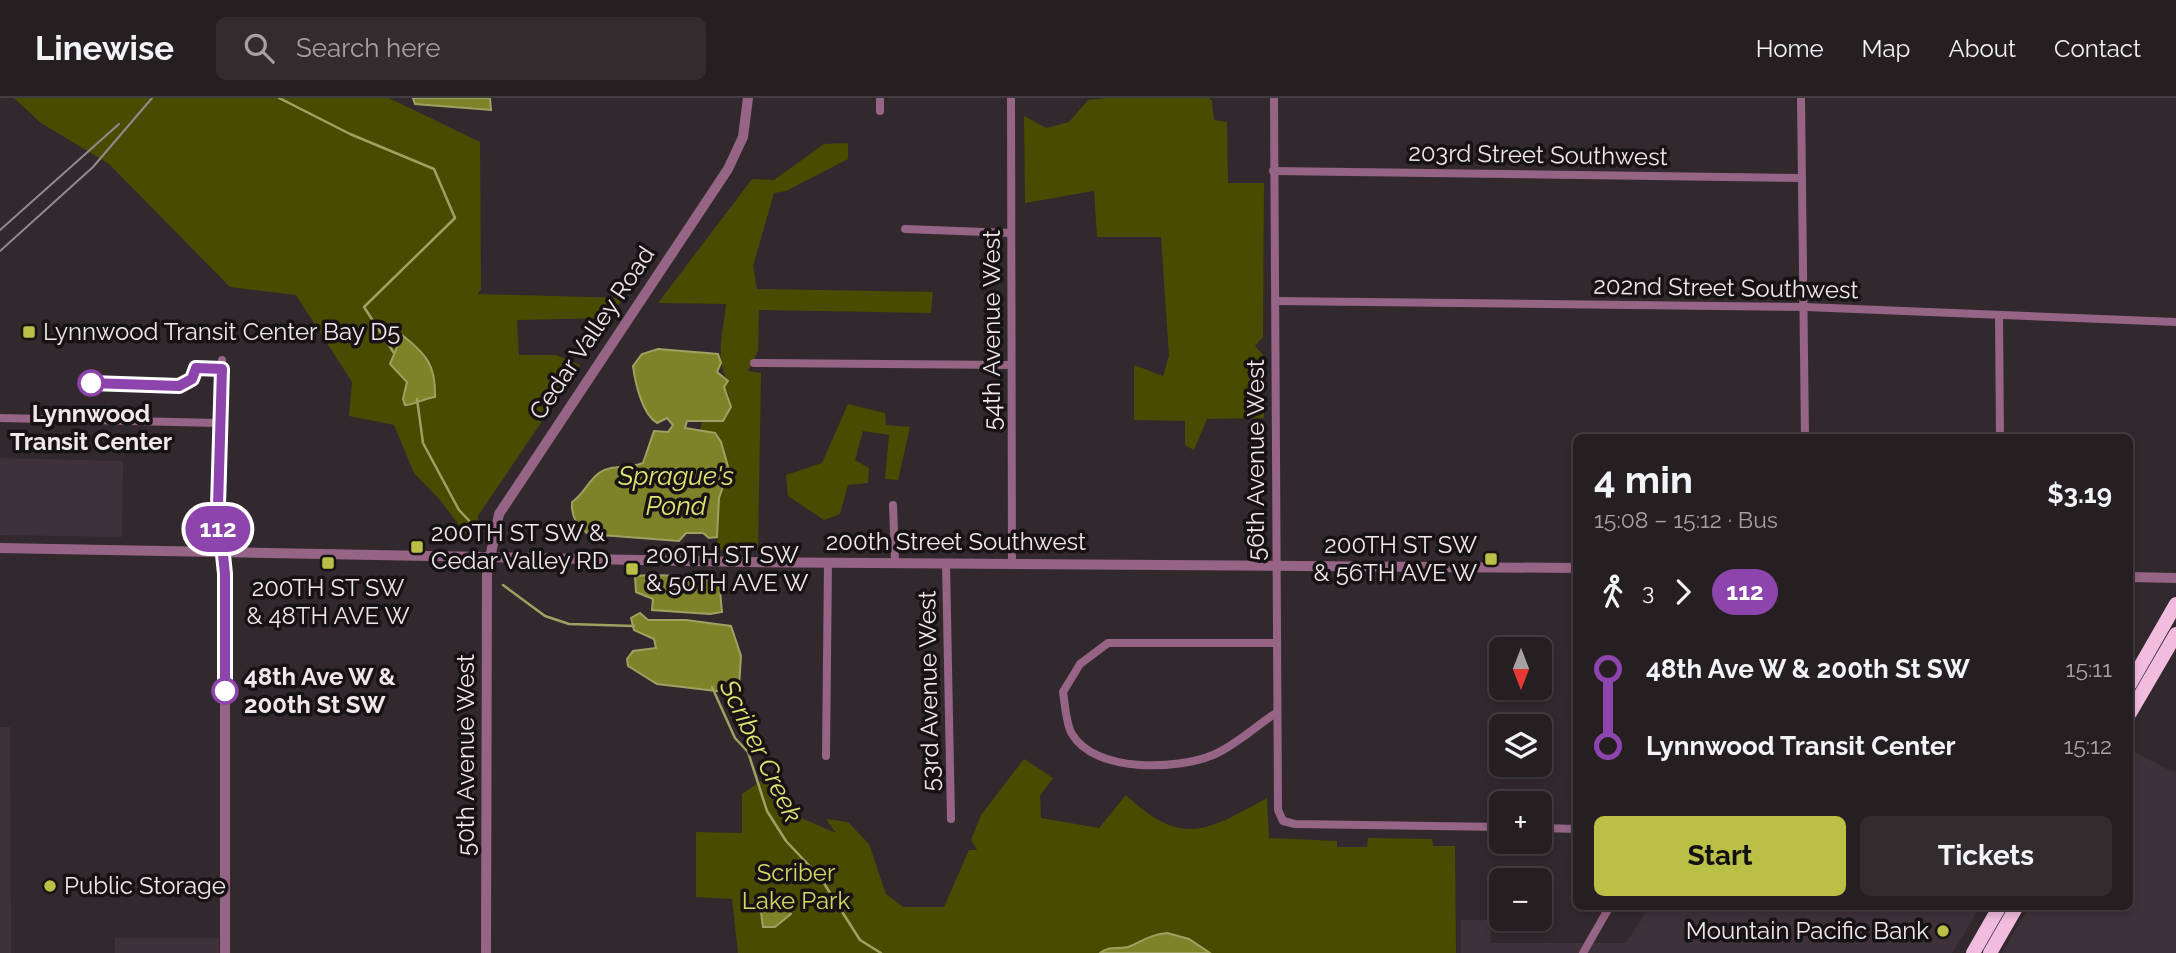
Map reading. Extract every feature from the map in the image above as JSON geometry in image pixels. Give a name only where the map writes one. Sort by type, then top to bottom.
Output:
[{"type":"highway","points":[[2133,679],[2176,604]]},
{"type":"highway","points":[[2133,708],[2176,634]]},
{"type":"highway","points":[[1973,953],[1998,910]]},
{"type":"highway","points":[[1990,953],[2015,910]]},
{"type":"street","name":"Cedar Valley Road","points":[[489,558],[499,514],[729,169],[743,137],[748,98]]},
{"type":"street","points":[[880,98],[880,111]]},
{"type":"street","name":"54th Avenue West","points":[[1011,98],[1012,563]]},
{"type":"street","name":"56th Avenue West","points":[[1274,98],[1278,810],[1283,821],[1295,824],[1489,827]]},
{"type":"street","points":[[1801,98],[1805,434]]},
{"type":"street","name":"203rd Street Southwest","points":[[1273,172],[1802,178]]},
{"type":"street","points":[[905,229],[1011,233]]},
{"type":"street","name":"202nd Street Southwest","points":[[1276,301],[1805,307],[2176,321]]},
{"type":"street","points":[[1999,315],[2000,434]]},
{"type":"street","points":[[222,360],[218,423],[218,532],[225,574],[225,953]]},
{"type":"street","points":[[754,363],[1010,365]]},
{"type":"street","points":[[0,418],[218,423]]},
{"type":"street","points":[[893,505],[895,562]]},
{"type":"street","name":"200th Street Southwest","points":[[0,548],[828,563],[1573,568]]},
{"type":"street","name":"50th Avenue West","points":[[486,953],[486,582],[489,558]]},
{"type":"street","points":[[826,756],[828,563]]},
{"type":"street","name":"53rd Avenue West","points":[[946,563],[951,819]]},
{"type":"street","points":[[2133,578],[2176,578]]},
{"type":"street","points":[[1276,643],[1108,643],[1080,664],[1063,692],[1071,733],[1086,750],[1124,764],[1178,765],[1214,755],[1276,713]]},
{"type":"street","points":[[1552,828],[1573,829]]},
{"type":"street","points":[[1583,953],[1608,910]]},
{"type":"shaded area","points":[[0,458],[123,461],[122,537],[0,535]]},
{"type":"shaded area","points":[[0,727],[10,727],[11,953],[0,953]]},
{"type":"shaded area","points":[[2133,752],[2176,771],[2176,953],[2002,953],[2027,910],[2133,910]]},
{"type":"shaded area","points":[[1647,910],[1978,910],[1952,953],[1461,953],[1461,920],[1489,920],[1491,943],[1626,943]]},
{"type":"shaded area","points":[[115,938],[219,938],[219,953],[115,953]]},
{"type":"green space","points":[[14,98],[389,98],[480,142],[481,289],[478,294],[624,298],[608,318],[517,320],[519,355],[556,355],[580,365],[478,516],[478,527],[472,542],[440,500],[414,473],[394,425],[349,416],[352,382],[296,295],[230,287],[109,164],[41,123]]},
{"type":"green space","points":[[1209,98],[1212,101],[1214,120],[1227,122],[1228,183],[1264,183],[1263,337],[1255,346],[1264,356],[1264,418],[1207,419],[1194,450],[1185,445],[1185,421],[1134,420],[1134,365],[1163,376],[1169,356],[1161,237],[1097,237],[1094,191],[1025,203],[1024,116],[1046,128],[1069,122],[1088,100]]},
{"type":"green space","points":[[848,143],[848,159],[786,191],[774,193],[753,266],[757,289],[933,292],[931,313],[759,310],[758,351],[748,371],[761,373],[758,550],[717,550],[719,498],[729,470],[721,442],[715,433],[700,431],[702,421],[723,421],[729,395],[724,387],[728,381],[721,354],[726,304],[658,303],[752,179],[774,180],[824,144]]},
{"type":"green space","points":[[848,404],[885,413],[886,425],[910,427],[898,480],[885,479],[889,435],[863,431],[855,460],[869,468],[868,483],[848,485],[840,514],[824,520],[788,496],[786,475],[822,463]]},
{"type":"green space","name":"Scriber Lake Park","points":[[1024,759],[1053,778],[1040,796],[1041,818],[1099,828],[1126,795],[1163,822],[1179,828],[1195,829],[1228,819],[1267,798],[1269,838],[1337,841],[1337,847],[1367,847],[1368,838],[1432,839],[1433,846],[1455,846],[1456,953],[738,953],[732,899],[696,897],[696,832],[742,833],[742,794],[767,777],[792,814],[836,833],[826,819],[848,822],[869,844],[886,894],[903,907],[944,907],[969,850],[977,850],[971,840],[981,815]]},
{"type":"water","points":[[413,98],[490,98],[491,110],[415,104]]},
{"type":"water","points":[[402,335],[428,361],[434,376],[435,397],[405,405],[403,399],[407,382],[390,364]]},
{"type":"water","name":"Sprague's Pond","points":[[658,349],[718,354],[721,363],[717,372],[728,381],[724,387],[731,407],[723,421],[687,421],[685,428],[715,433],[721,442],[729,470],[719,498],[717,537],[709,538],[703,533],[686,533],[679,541],[588,534],[576,520],[572,502],[595,476],[604,470],[643,463],[654,431],[668,432],[673,425],[667,418],[657,423],[652,419],[643,405],[635,380],[633,366],[642,354]]},
{"type":"water","points":[[635,576],[710,577],[719,581],[722,612],[710,614],[652,610],[653,599],[636,592]]},
{"type":"water","points":[[640,613],[648,620],[686,620],[731,626],[741,656],[739,687],[733,693],[657,684],[628,666],[627,659],[633,651],[656,648],[654,639],[634,630],[631,618]]},
{"type":"water","points":[[769,898],[782,900],[791,914],[775,927],[763,927],[760,905]]},
{"type":"water","points":[[1167,933],[1189,939],[1210,953],[1100,953],[1110,948],[1128,947]]},
{"type":"waterway","name":"Scriber Creek","points":[[279,98],[350,134],[434,169],[455,218],[364,307],[394,353]]},
{"type":"waterway","name":"Scriber Creek","points":[[417,399],[423,443],[459,510],[478,530]]},
{"type":"waterway","name":"Scriber Creek","points":[[503,585],[545,616],[569,624],[634,626]]},
{"type":"waterway","name":"Scriber Creek","points":[[712,687],[735,738],[748,752],[767,811],[786,841],[820,877],[860,940],[881,953]]},
{"type":"tram line","points":[[0,251],[93,167],[152,98]]},
{"type":"tram line","points":[[0,230],[119,124]]},
{"type":"bus line","name":"112","points":[[91,383],[179,386],[192,379],[196,368],[222,369],[221,411],[218,423],[218,532],[225,574],[225,691]]},
{"type":"place","name":"Lynnwood Transit Center Bay D5","points":[[29,332]]},
{"type":"place","name":"Lynnwood Transit Center","points":[[91,383]]},
{"type":"place","name":"200TH ST SW & Cedar Valley RD","points":[[417,547]]},
{"type":"place","name":"200TH ST SW & 56TH AVE W","points":[[1491,559]]},
{"type":"place","name":"200TH ST SW & 48TH AVE W","points":[[328,563]]},
{"type":"place","name":"200TH ST SW & 50TH AVE W","points":[[632,569]]},
{"type":"place","name":"48th Ave W & 200th St SW","points":[[225,691]]},
{"type":"place","name":"Public Storage","points":[[50,886]]},
{"type":"place","name":"Mountain Pacific Bank","points":[[1943,931]]}]
